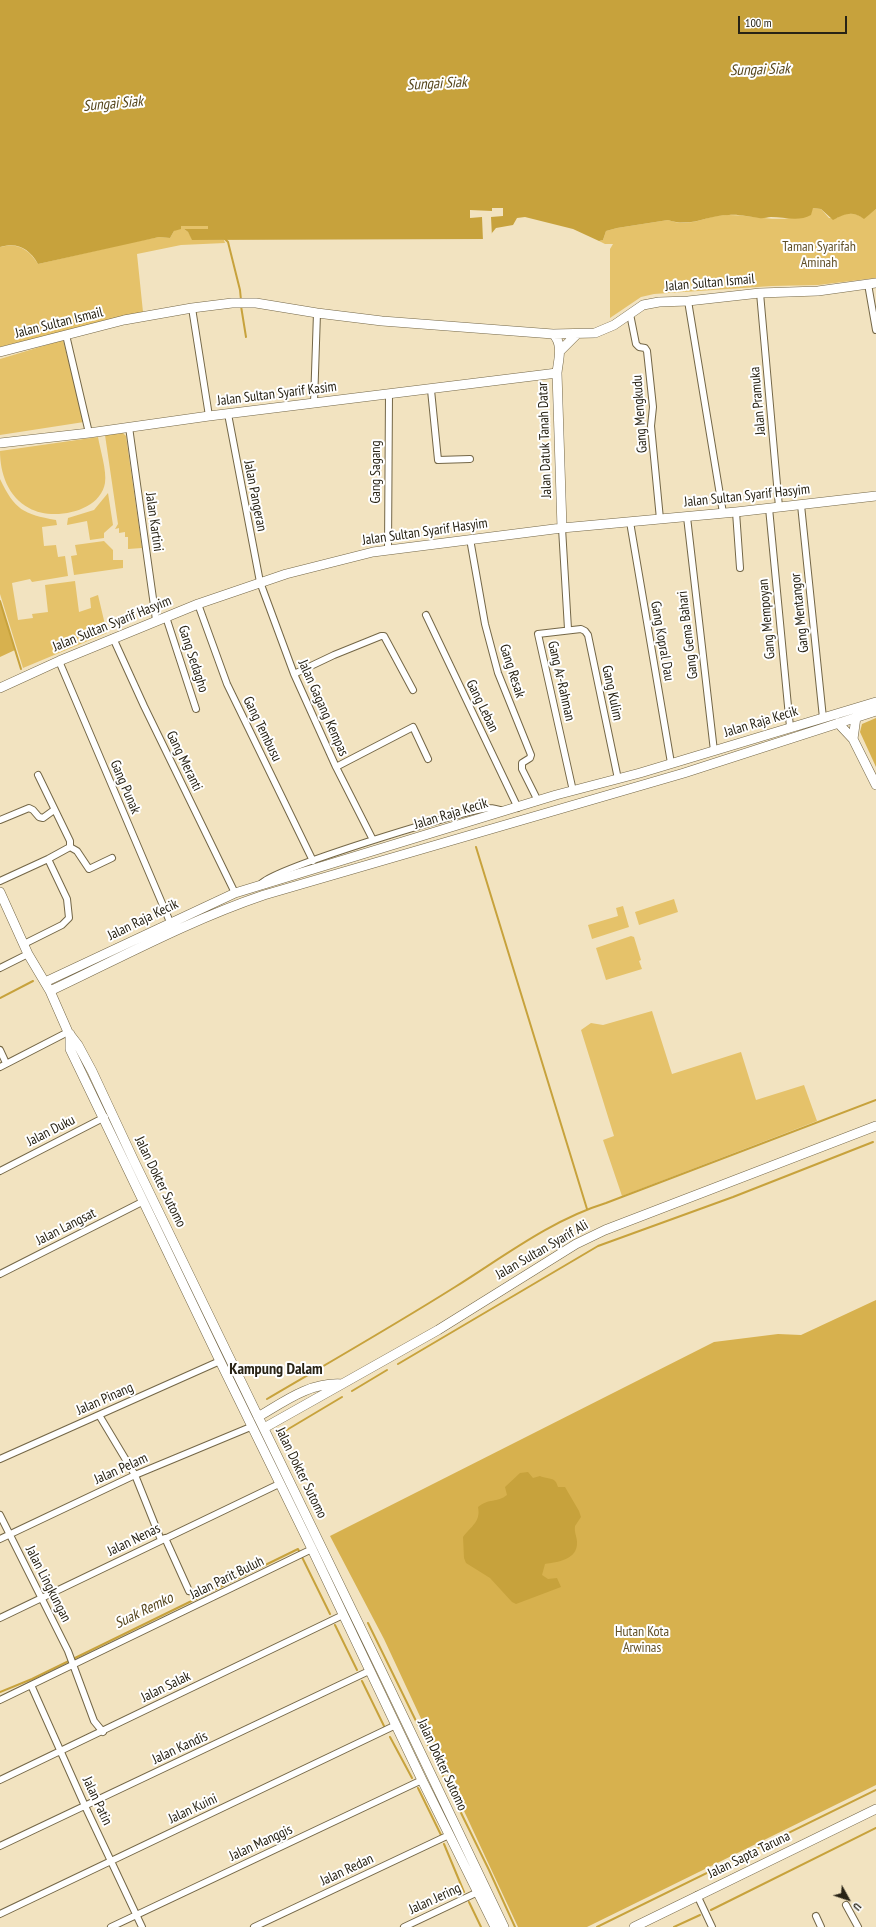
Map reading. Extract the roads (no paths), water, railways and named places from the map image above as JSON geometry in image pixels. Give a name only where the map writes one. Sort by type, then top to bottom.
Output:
[{"type":"main road","name":"Jalan Sultan Ismail","points":[[0,352],[124,320],[192,308],[232,303],[256,303],[317,313],[382,321],[553,334],[577,334],[603,331],[647,304],[760,293],[818,291],[872,283]]},
{"type":"main road","points":[[553,334],[557,339],[560,350],[577,334]]},
{"type":"main road","name":"Jalan Datuk Tanah Datar","points":[[560,350],[557,374],[562,528]]},
{"type":"main road","name":"Jalan Sultan Syarif Kasim","points":[[0,443],[557,374]]},
{"type":"main road","name":"Jalan Sultan Syarif Hasyim","points":[[0,688],[156,620],[260,582],[317,565],[388,550],[470,539],[562,528],[660,520],[876,496]]},
{"type":"main road","name":"Jalan Raja Kecik","points":[[50,991],[129,948],[170,922],[234,893],[538,801],[714,751],[876,702]]},
{"type":"main road","name":"Jalan Raja Kecik","points":[[45,982],[245,901],[684,773],[876,711]]},
{"type":"main road","points":[[852,740],[856,717]]},
{"type":"main road","points":[[838,723],[852,740],[876,786]]},
{"type":"main road","name":"Jalan Dokter Sutomo","points":[[0,892],[28,954],[50,991],[69,1033],[70,1049],[134,1161],[504,1927]]},
{"type":"main road","name":"Jalan Dokter Sutomo","points":[[108,1116],[144,1201],[220,1361],[253,1426],[279,1484],[305,1553],[343,1615],[422,1780],[495,1927]]},
{"type":"main road","name":"Jalan Sultan Syarif Ali","points":[[264,1428],[438,1330],[576,1244],[605,1230],[876,1126]]},
{"type":"main road","points":[[258,1417],[300,1392],[314,1386],[330,1383],[343,1384]]},
{"type":"main road","points":[[354,1639],[364,1635]]},
{"type":"main road","name":"Jalan Sapta Taruna","points":[[634,1927],[876,1809]]},
{"type":"street","points":[[872,283],[876,330]]},
{"type":"street","name":"Jalan Pramuka","points":[[760,293],[779,507]]},
{"type":"street","points":[[688,300],[723,513]]},
{"type":"street","points":[[192,308],[209,416]]},
{"type":"street","points":[[314,403],[317,313]]},
{"type":"street","name":"Gang Mengkudu","points":[[630,314],[636,344],[639,347],[645,348],[647,351],[660,520]]},
{"type":"street","points":[[66,335],[89,433]]},
{"type":"street","points":[[431,390],[438,460],[470,459]]},
{"type":"street","name":"Gang Sagang","points":[[388,550],[389,394]]},
{"type":"street","name":"Jalan Pangeran","points":[[228,414],[260,582]]},
{"type":"street","name":"Jalan Kartini","points":[[128,427],[156,620]]},
{"type":"street","name":"Gang Mentangor","points":[[801,505],[823,718]]},
{"type":"street","name":"Gang Mempoyan","points":[[768,508],[790,727]]},
{"type":"street","points":[[736,512],[740,568]]},
{"type":"street","name":"Gang Gema Bahari","points":[[687,517],[714,751]]},
{"type":"street","name":"Gang Kopral Dau","points":[[630,522],[671,763]]},
{"type":"street","name":"Gang Ar-Rahman","points":[[562,528],[568,629],[538,634],[573,791]]},
{"type":"street","name":"Gang Resak","points":[[470,539],[485,624],[498,673],[531,755],[530,758],[522,763],[522,769],[538,801]]},
{"type":"street","name":"Jalan Gagang Kempas","points":[[260,582],[294,674],[336,767],[373,840]]},
{"type":"street","name":"Gang Tembusu","points":[[198,604],[227,684],[313,861]]},
{"type":"street","name":"Gang Leban","points":[[426,615],[518,808]]},
{"type":"street","name":"Gang Sedagho","points":[[166,617],[196,709]]},
{"type":"street","name":"Gang Kulim","points":[[568,629],[581,629],[586,631],[588,635],[618,779]]},
{"type":"street","points":[[294,674],[334,655],[384,636],[390,644],[413,690]]},
{"type":"street","name":"Gang Meranti","points":[[113,638],[234,893]]},
{"type":"street","name":"Gang Punak","points":[[59,661],[170,922]]},
{"type":"street","points":[[336,767],[413,727],[428,759]]},
{"type":"street","points":[[38,775],[70,841],[70,847]]},
{"type":"street","points":[[0,820],[29,808],[42,818],[54,810]]},
{"type":"street","points":[[264,895],[261,885],[273,875],[373,840],[452,816],[482,809],[494,808],[505,812]]},
{"type":"street","points":[[70,847],[77,851],[89,868],[112,858]]},
{"type":"street","points":[[0,881],[70,847]]},
{"type":"street","points":[[24,944],[62,925],[68,918],[67,899],[48,859]]},
{"type":"street","points":[[0,968],[28,954]]},
{"type":"street","points":[[0,1066],[69,1033]]},
{"type":"street","points":[[0,1050],[6,1063]]},
{"type":"street","name":"Jalan Duku","points":[[0,1171],[108,1116]]},
{"type":"street","name":"Jalan Langsat","points":[[0,1274],[144,1201]]},
{"type":"street","name":"Jalan Pinang","points":[[0,1459],[220,1361]]},
{"type":"street","points":[[99,1415],[135,1475],[163,1539],[188,1590]]},
{"type":"street","points":[[258,1417],[253,1426],[264,1428]]},
{"type":"street","name":"Jalan Pelam","points":[[0,1538],[135,1475],[253,1426]]},
{"type":"street","name":"Jalan Nenas","points":[[0,1618],[279,1484]]},
{"type":"street","name":"Jalan Lingkungan","points":[[0,1515],[74,1665]]},
{"type":"street","name":"Jalan Parit Buluh","points":[[0,1700],[305,1553]]},
{"type":"street","name":"Jalan Salak","points":[[0,1780],[103,1732],[343,1615]]},
{"type":"street","points":[[74,1665],[94,1721],[103,1732]]},
{"type":"street","name":"Jalan Kandis","points":[[0,1846],[370,1671]]},
{"type":"street","name":"Jalan Patin","points":[[31,1685],[60,1752],[142,1927]]},
{"type":"street","name":"Jalan Kuini","points":[[0,1914],[396,1725]]},
{"type":"street","name":"Jalan Manggis","points":[[111,1927],[422,1780]]},
{"type":"street","name":"Jalan Redan","points":[[254,1927],[449,1835]]},
{"type":"street","name":"Jalan Jering","points":[[404,1927],[478,1892]]},
{"type":"street","points":[[697,1895],[712,1927]]},
{"type":"street","points":[[846,1905],[858,1927]]},
{"type":"street","points":[[816,1916],[821,1927]]},
{"type":"water","name":"Sungai Siak","points":[[0,0],[876,0],[876,209],[864,219],[860,216],[848,214],[833,220],[821,209],[813,208],[811,215],[796,219],[771,217],[760,218],[733,215],[713,217],[684,223],[668,220],[606,231],[603,240],[599,241],[573,229],[525,217],[517,218],[513,225],[496,228],[487,239],[192,240],[188,232],[184,229],[208,229],[208,226],[181,226],[181,229],[174,231],[170,238],[159,237],[38,264],[27,250],[12,245],[0,247]]},
{"type":"water","points":[[528,1472],[533,1478],[540,1476],[554,1480],[558,1487],[565,1487],[581,1517],[575,1526],[577,1542],[574,1553],[561,1561],[545,1564],[542,1575],[548,1579],[557,1578],[561,1587],[516,1604],[512,1602],[490,1578],[466,1563],[464,1558],[463,1537],[477,1520],[479,1512],[478,1507],[486,1502],[500,1499],[507,1495],[505,1487],[520,1473]]},
{"type":"waterway","points":[[225,239],[228,242],[240,290],[241,300]]},
{"type":"waterway","points":[[241,306],[246,337]]},
{"type":"waterway","points":[[0,601],[21,669]]},
{"type":"waterway","points":[[476,847],[587,1209]]},
{"type":"waterway","points":[[0,998],[33,981]]},
{"type":"waterway","points":[[267,1399],[408,1316],[528,1240],[566,1219],[586,1210],[876,1100]]},
{"type":"waterway","points":[[398,1364],[598,1246],[733,1197],[873,1142]]},
{"type":"waterway","points":[[352,1391],[387,1370]]},
{"type":"waterway","points":[[285,1431],[342,1397]]},
{"type":"waterway","name":"Suak Remko","points":[[0,1692],[32,1679],[298,1549],[330,1614]]},
{"type":"waterway","points":[[368,1623],[489,1870],[515,1927]]},
{"type":"waterway","points":[[335,1625],[357,1670]]},
{"type":"waterway","points":[[362,1681],[384,1726]]},
{"type":"waterway","points":[[390,1737],[412,1778]]},
{"type":"waterway","points":[[418,1788],[441,1835]]},
{"type":"waterway","points":[[597,1927],[876,1790]]},
{"type":"waterway","points":[[711,1910],[876,1828]]},
{"type":"waterway","points":[[444,1844],[464,1892]]},
{"type":"waterway","points":[[469,1902],[481,1927]]},
{"type":"waterway","points":[[674,1927],[700,1915]]},
{"type":"district","name":"Kampung Dalam","points":[[276,1369]]},
{"type":"park label","name":"Taman Syarifah Aminah","points":[[819,256]]},
{"type":"park label","name":"Hutan Kota Arwinas","points":[[642,1640]]}]
